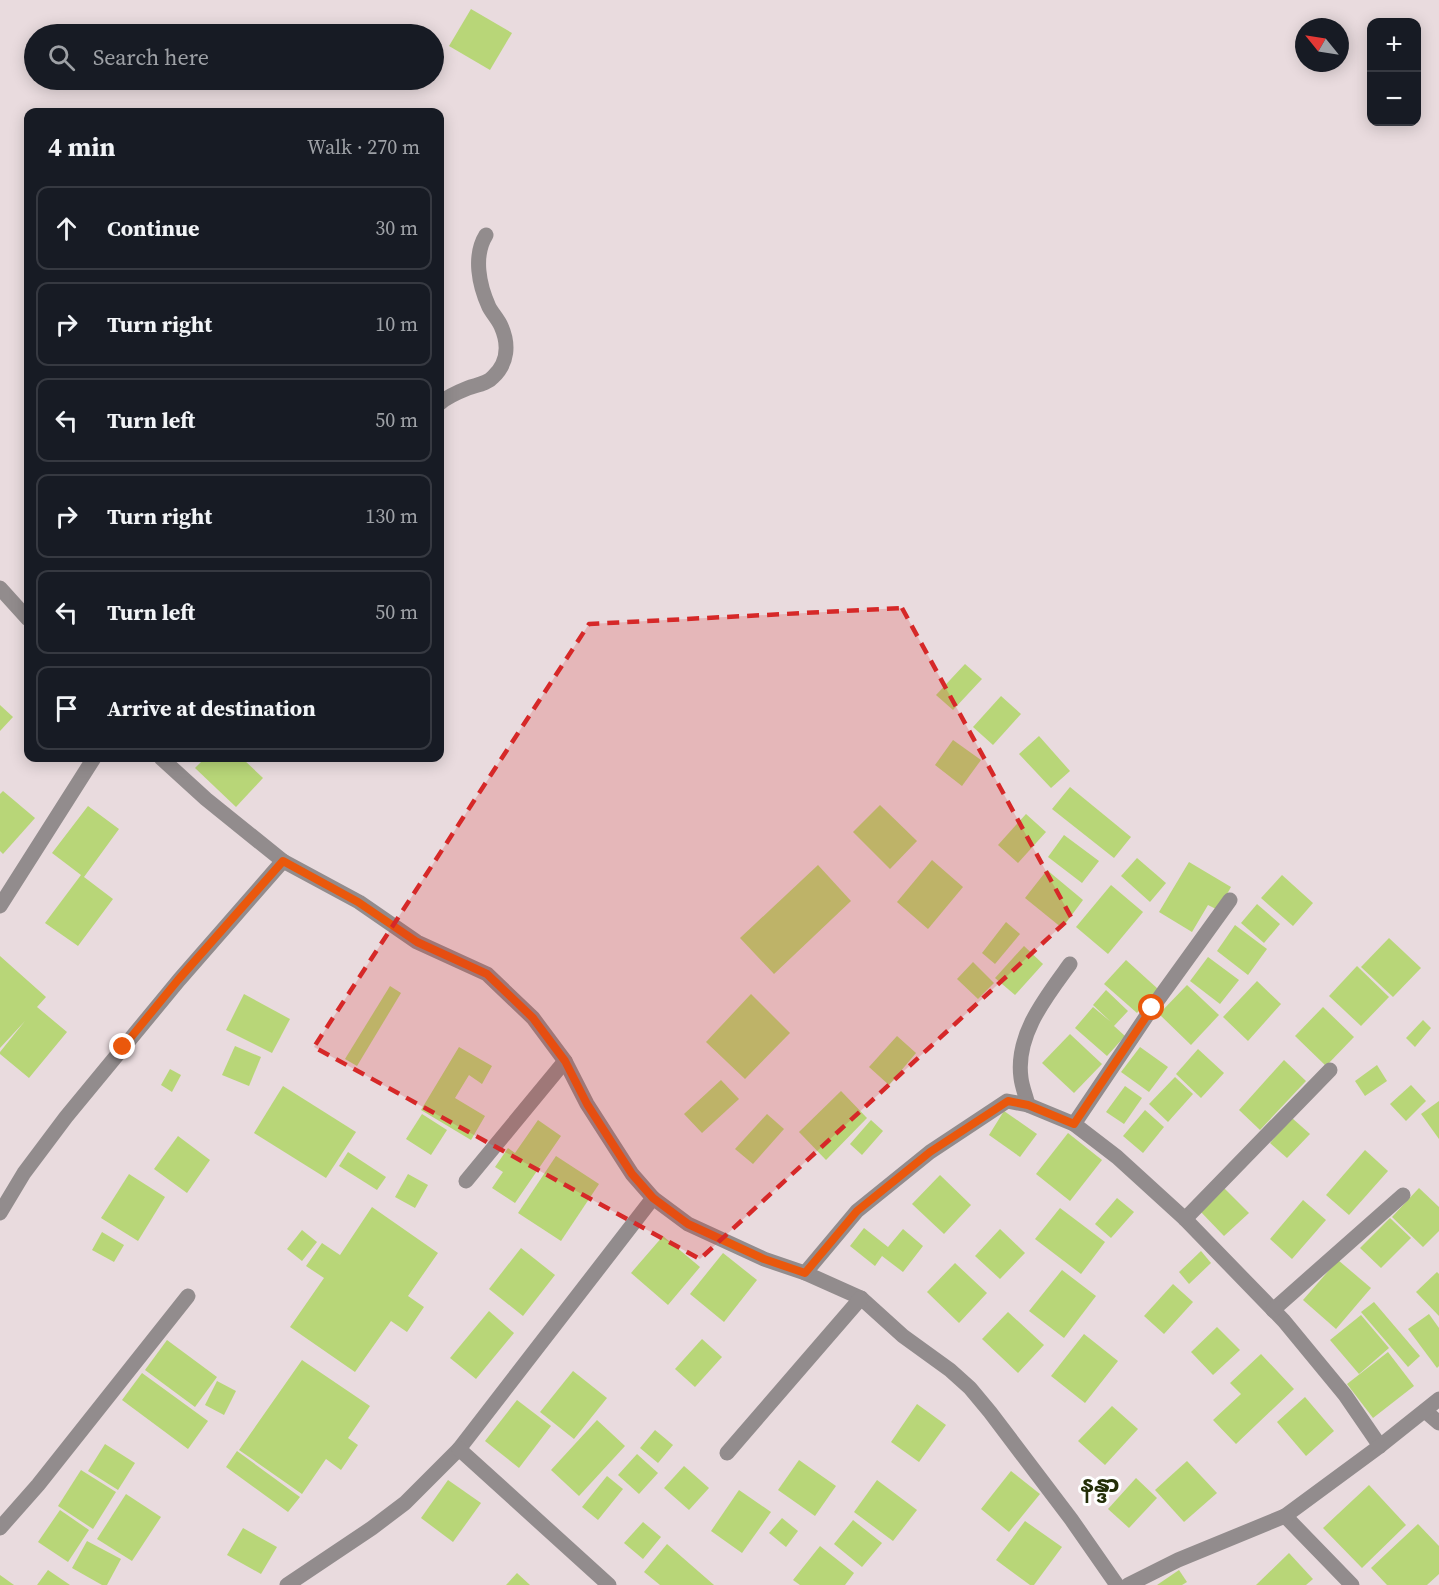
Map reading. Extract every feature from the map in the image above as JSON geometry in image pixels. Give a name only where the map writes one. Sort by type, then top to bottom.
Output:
[{"type":"street","points":[[444,400],[492,379],[506,358],[506,345],[501,327],[489,306],[479,272],[481,243],[486,235]]},
{"type":"street","points":[[0,588],[24,615]]},
{"type":"street","points":[[0,906],[91,762]]},
{"type":"street","points":[[165,762],[206,799],[283,861],[358,902],[417,942],[487,974],[533,1018],[565,1061],[587,1104],[632,1174],[653,1198],[688,1224],[764,1259],[805,1273],[861,1298],[903,1336],[950,1370],[970,1388],[990,1412],[1117,1585]]},
{"type":"street","points":[[0,1213],[24,1173],[66,1117],[178,980],[283,861]]},
{"type":"street","points":[[1074,1124],[1152,1008],[1230,900]]},
{"type":"street","points":[[1028,1105],[1021,1078],[1021,1056],[1027,1034],[1040,1006],[1070,964]]},
{"type":"street","points":[[466,1181],[565,1061]]},
{"type":"street","points":[[1185,1219],[1330,1070]]},
{"type":"street","points":[[805,1273],[857,1211],[930,1152],[1008,1101],[1028,1105],[1074,1124],[1117,1157],[1185,1219],[1273,1310],[1345,1395],[1380,1446]]},
{"type":"street","points":[[1273,1310],[1403,1195]]},
{"type":"street","points":[[287,1585],[397,1509],[459,1449],[653,1198]]},
{"type":"street","points":[[0,1528],[38,1485],[188,1296]]},
{"type":"street","points":[[728,1453],[861,1298]]},
{"type":"street","points":[[1128,1585],[1179,1560],[1285,1516],[1439,1399]]},
{"type":"street","points":[[1425,1411],[1439,1423]]},
{"type":"street","points":[[459,1449],[609,1585]]},
{"type":"street","points":[[1285,1516],[1352,1585]]},
{"type":"highlighted area","points":[[902,608],[1071,917],[700,1259],[314,1047],[589,624]]},
{"type":"building","points":[[471,9],[512,33],[490,70],[449,46]]},
{"type":"building","points":[[965,664],[982,679],[953,710],[936,695]]},
{"type":"building","points":[[1001,696],[1021,714],[993,745],[973,727]]},
{"type":"building","points":[[0,705],[13,717],[0,731]]},
{"type":"building","points":[[1039,736],[1070,771],[1051,788],[1019,754]]},
{"type":"building","points":[[953,740],[981,760],[962,786],[935,765]]},
{"type":"building","points":[[201,762],[246,762],[263,778],[236,807],[195,768]]},
{"type":"building","points":[[1070,787],[1131,837],[1114,858],[1052,809]]},
{"type":"building","points":[[3,791],[35,818],[3,854],[0,851],[0,794]]},
{"type":"building","points":[[880,805],[917,841],[890,869],[853,832]]},
{"type":"building","points":[[88,806],[119,829],[84,877],[113,899],[78,946],[45,923],[81,875],[52,853]]},
{"type":"building","points":[[1026,814],[1046,832],[1018,863],[998,845]]},
{"type":"building","points":[[1064,835],[1099,861],[1082,883],[1048,857]]},
{"type":"building","points":[[1137,858],[1166,883],[1150,902],[1121,876]]},
{"type":"building","points":[[932,860],[963,887],[928,929],[897,902]]},
{"type":"building","points":[[1189,862],[1231,887],[1218,910],[1208,905],[1192,932],[1159,912]]},
{"type":"building","points":[[818,865],[851,901],[774,974],[740,938]]},
{"type":"building","points":[[1047,870],[1083,900],[1062,928],[1025,898]]},
{"type":"building","points":[[1282,875],[1313,903],[1293,926],[1261,898]]},
{"type":"building","points":[[1111,885],[1143,912],[1108,954],[1076,927]]},
{"type":"building","points":[[1257,904],[1280,924],[1264,943],[1241,923]]},
{"type":"building","points":[[1006,922],[1020,934],[995,964],[982,953]]},
{"type":"building","points":[[1235,925],[1267,949],[1248,975],[1217,951]]},
{"type":"building","points":[[1389,938],[1421,968],[1393,997],[1361,967]]},
{"type":"building","points":[[1024,946],[1043,964],[1015,995],[995,978]]},
{"type":"building","points":[[0,956],[46,997],[37,1007],[67,1032],[29,1078],[0,1054],[25,1021],[0,1048]]},
{"type":"building","points":[[1208,957],[1239,980],[1220,1004],[1190,981]]},
{"type":"building","points":[[1126,960],[1158,989],[1137,1013],[1104,984]]},
{"type":"building","points":[[973,962],[994,983],[978,999],[957,979]]},
{"type":"building","points":[[1357,966],[1389,997],[1361,1026],[1329,996]]},
{"type":"building","points":[[1257,981],[1281,1004],[1248,1041],[1223,1017]]},
{"type":"building","points":[[1187,985],[1219,1015],[1191,1045],[1159,1014]]},
{"type":"building","points":[[390,986],[401,993],[357,1066],[345,1059]]},
{"type":"building","points":[[1106,990],[1128,1011],[1114,1026],[1125,1036],[1107,1056],[1075,1028],[1093,1007],[1111,1022],[1093,1005]]},
{"type":"building","points":[[244,994],[290,1019],[272,1053],[226,1030]]},
{"type":"building","points":[[751,994],[790,1033],[745,1079],[706,1042]]},
{"type":"building","points":[[1323,1007],[1354,1037],[1326,1066],[1295,1036]]},
{"type":"building","points":[[1423,1020],[1431,1028],[1415,1047],[1406,1038]]},
{"type":"building","points":[[1070,1034],[1102,1064],[1074,1093],[1042,1063]]},
{"type":"building","points":[[897,1036],[916,1053],[889,1085],[869,1067]]},
{"type":"building","points":[[235,1046],[261,1057],[249,1086],[222,1075]]},
{"type":"building","points":[[459,1047],[492,1066],[482,1084],[469,1075],[455,1098],[485,1116],[471,1140],[421,1110]]},
{"type":"building","points":[[1140,1047],[1168,1067],[1149,1092],[1121,1072]]},
{"type":"building","points":[[1198,1049],[1224,1073],[1201,1098],[1176,1074]]},
{"type":"building","points":[[1284,1060],[1306,1081],[1260,1130],[1239,1110]]},
{"type":"building","points":[[1377,1065],[1387,1081],[1365,1096],[1355,1081]]},
{"type":"building","points":[[170,1069],[181,1075],[172,1092],[161,1085]]},
{"type":"building","points":[[1175,1077],[1193,1094],[1168,1122],[1149,1104]]},
{"type":"building","points":[[721,1080],[739,1099],[702,1133],[684,1114]]},
{"type":"building","points":[[1411,1085],[1426,1101],[1406,1121],[1390,1104]]},
{"type":"building","points":[[283,1086],[356,1132],[326,1178],[254,1133]]},
{"type":"building","points":[[1125,1086],[1142,1098],[1124,1124],[1106,1112]]},
{"type":"building","points":[[841,1091],[867,1118],[826,1160],[799,1132]]},
{"type":"building","points":[[1439,1101],[1439,1139],[1421,1114]]},
{"type":"building","points":[[1145,1110],[1164,1127],[1143,1153],[1123,1136]]},
{"type":"building","points":[[1004,1111],[1037,1134],[1020,1157],[989,1135]]},
{"type":"building","points":[[422,1114],[447,1130],[431,1155],[406,1139]]},
{"type":"building","points":[[767,1114],[784,1129],[753,1164],[735,1149]]},
{"type":"building","points":[[1292,1118],[1310,1134],[1287,1158],[1270,1143]]},
{"type":"building","points":[[538,1120],[561,1136],[515,1203],[492,1188],[503,1172],[495,1167],[508,1148],[515,1153]]},
{"type":"building","points":[[871,1120],[883,1131],[862,1155],[850,1144]]},
{"type":"building","points":[[1068,1133],[1102,1160],[1070,1201],[1036,1174]]},
{"type":"building","points":[[178,1136],[210,1160],[187,1193],[154,1169]]},
{"type":"building","points":[[1365,1150],[1388,1171],[1349,1215],[1326,1195]]},
{"type":"building","points":[[348,1152],[386,1177],[377,1190],[339,1166]]},
{"type":"building","points":[[556,1156],[599,1184],[561,1241],[518,1213]]},
{"type":"building","points":[[129,1174],[165,1197],[138,1241],[101,1218]]},
{"type":"building","points":[[408,1174],[428,1185],[415,1208],[395,1197]]},
{"type":"building","points":[[940,1175],[971,1205],[944,1234],[912,1204]]},
{"type":"building","points":[[1223,1187],[1249,1213],[1224,1236],[1199,1210]]},
{"type":"building","points":[[1419,1188],[1439,1207],[1439,1231],[1423,1247],[1392,1217]]},
{"type":"building","points":[[1117,1198],[1134,1212],[1111,1238],[1095,1224]]},
{"type":"building","points":[[1303,1200],[1326,1220],[1292,1259],[1270,1239]]},
{"type":"building","points":[[372,1207],[438,1253],[408,1296],[424,1307],[407,1332],[391,1321],[355,1372],[290,1327],[324,1278],[306,1266],[322,1243],[340,1255]]},
{"type":"building","points":[[1060,1208],[1105,1242],[1081,1274],[1035,1239]]},
{"type":"building","points":[[1390,1218],[1411,1238],[1381,1268],[1360,1248]]},
{"type":"building","points":[[864,1228],[888,1247],[903,1229],[923,1246],[903,1272],[882,1256],[875,1266],[850,1246]]},
{"type":"building","points":[[1000,1229],[1025,1253],[1000,1279],[975,1256]]},
{"type":"building","points":[[302,1230],[317,1242],[302,1261],[287,1249]]},
{"type":"building","points":[[102,1232],[124,1245],[114,1262],[92,1250]]},
{"type":"building","points":[[663,1236],[700,1267],[668,1305],[631,1273]]},
{"type":"building","points":[[521,1248],[555,1275],[523,1316],[489,1289]]},
{"type":"building","points":[[1201,1251],[1211,1263],[1189,1284],[1179,1272]]},
{"type":"building","points":[[723,1253],[757,1280],[724,1322],[690,1294]]},
{"type":"building","points":[[1338,1260],[1371,1288],[1336,1329],[1303,1300]]},
{"type":"building","points":[[955,1263],[987,1293],[959,1323],[927,1292]]},
{"type":"building","points":[[1062,1270],[1096,1296],[1064,1338],[1029,1311]]},
{"type":"building","points":[[1437,1272],[1439,1274],[1439,1316],[1416,1292]]},
{"type":"building","points":[[1173,1284],[1193,1302],[1164,1334],[1144,1316]]},
{"type":"building","points":[[1374,1302],[1420,1356],[1408,1367],[1361,1312]]},
{"type":"building","points":[[489,1311],[514,1333],[476,1379],[450,1358]]},
{"type":"building","points":[[1008,1312],[1044,1345],[1018,1373],[982,1339]]},
{"type":"building","points":[[1429,1314],[1439,1328],[1439,1366],[1437,1368],[1408,1329]]},
{"type":"building","points":[[1361,1315],[1389,1348],[1359,1374],[1330,1340]]},
{"type":"building","points":[[1217,1327],[1240,1350],[1213,1375],[1191,1352]]},
{"type":"building","points":[[1084,1334],[1118,1361],[1085,1403],[1051,1376]]},
{"type":"building","points":[[702,1339],[722,1357],[695,1387],[675,1369]]},
{"type":"building","points":[[167,1340],[217,1377],[195,1407],[145,1370]]},
{"type":"building","points":[[1388,1352],[1414,1386],[1373,1418],[1347,1384]]},
{"type":"building","points":[[1261,1354],[1294,1389],[1236,1444],[1213,1420],[1241,1394],[1230,1383]]},
{"type":"building","points":[[302,1360],[370,1406],[348,1438],[358,1445],[341,1470],[326,1459],[302,1494],[239,1450]]},
{"type":"building","points":[[573,1371],[607,1398],[574,1439],[540,1412]]},
{"type":"building","points":[[142,1373],[208,1421],[188,1449],[122,1400]]},
{"type":"building","points":[[217,1381],[236,1391],[224,1415],[205,1405]]},
{"type":"building","points":[[1305,1397],[1334,1431],[1306,1456],[1277,1422]]},
{"type":"building","points":[[517,1400],[551,1426],[519,1468],[485,1441]]},
{"type":"building","points":[[917,1404],[946,1425],[919,1462],[891,1442]]},
{"type":"building","points":[[1112,1406],[1138,1429],[1105,1465],[1078,1441]]},
{"type":"building","points":[[597,1420],[625,1446],[579,1496],[551,1470]]},
{"type":"building","points":[[655,1430],[673,1445],[658,1463],[640,1448]]},
{"type":"building","points":[[105,1444],[135,1463],[118,1490],[88,1471]]},
{"type":"building","points":[[237,1451],[300,1497],[288,1512],[226,1467]]},
{"type":"building","points":[[637,1454],[658,1473],[639,1494],[618,1475]]},
{"type":"building","points":[[799,1460],[836,1486],[815,1516],[778,1490]]},
{"type":"building","points":[[1187,1461],[1217,1493],[1184,1522],[1155,1490]]},
{"type":"building","points":[[684,1466],[709,1488],[689,1510],[664,1488]]},
{"type":"building","points":[[81,1470],[116,1492],[93,1529],[58,1506]]},
{"type":"building","points":[[1011,1471],[1040,1494],[1009,1532],[981,1509]]},
{"type":"building","points":[[607,1476],[623,1489],[598,1520],[582,1507]]},
{"type":"building","points":[[1136,1478],[1157,1498],[1129,1528],[1108,1509]]},
{"type":"building","points":[[448,1480],[481,1503],[453,1542],[421,1518]]},
{"type":"building","points":[[877,1480],[917,1510],[893,1541],[854,1512]]},
{"type":"building","points":[[1369,1485],[1406,1525],[1362,1568],[1323,1528]]},
{"type":"building","points":[[739,1490],[771,1512],[742,1553],[711,1531]]},
{"type":"building","points":[[126,1494],[161,1517],[132,1561],[97,1539]]},
{"type":"building","points":[[60,1510],[89,1530],[68,1562],[38,1542]]},
{"type":"building","points":[[782,1518],[798,1531],[786,1547],[769,1533]]},
{"type":"building","points":[[853,1520],[882,1543],[862,1567],[834,1544]]},
{"type":"building","points":[[1025,1521],[1062,1547],[1034,1585],[1030,1585],[996,1560]]},
{"type":"building","points":[[643,1522],[661,1537],[643,1559],[624,1543]]},
{"type":"building","points":[[1418,1524],[1439,1546],[1439,1574],[1427,1585],[1387,1585],[1371,1568]]},
{"type":"building","points":[[243,1528],[277,1547],[261,1574],[227,1555]]},
{"type":"building","points":[[87,1541],[121,1559],[107,1585],[102,1585],[72,1568]]},
{"type":"building","points":[[667,1544],[714,1585],[660,1585],[644,1572]]},
{"type":"building","points":[[820,1546],[854,1573],[845,1585],[800,1585],[793,1580]]},
{"type":"building","points":[[1289,1553],[1313,1579],[1306,1585],[1256,1585]]},
{"type":"building","points":[[48,1570],[70,1585],[37,1585]]},
{"type":"building","points":[[1179,1570],[1187,1582],[1182,1585],[1157,1585]]},
{"type":"building","points":[[517,1573],[530,1585],[506,1585]]},
{"type":"building","points":[[0,1575],[14,1585],[0,1585]]},
{"type":"district","name":"နန္ဒာ","points":[[1100,1483]]},
{"type":"route","points":[[123,1047],[178,980],[283,861],[358,902],[417,942],[487,974],[533,1018],[565,1061],[587,1104],[612,1143],[632,1174],[653,1198],[688,1224],[764,1259],[805,1273],[857,1211],[930,1152],[1008,1101],[1028,1105],[1074,1124],[1152,1008]]}]
